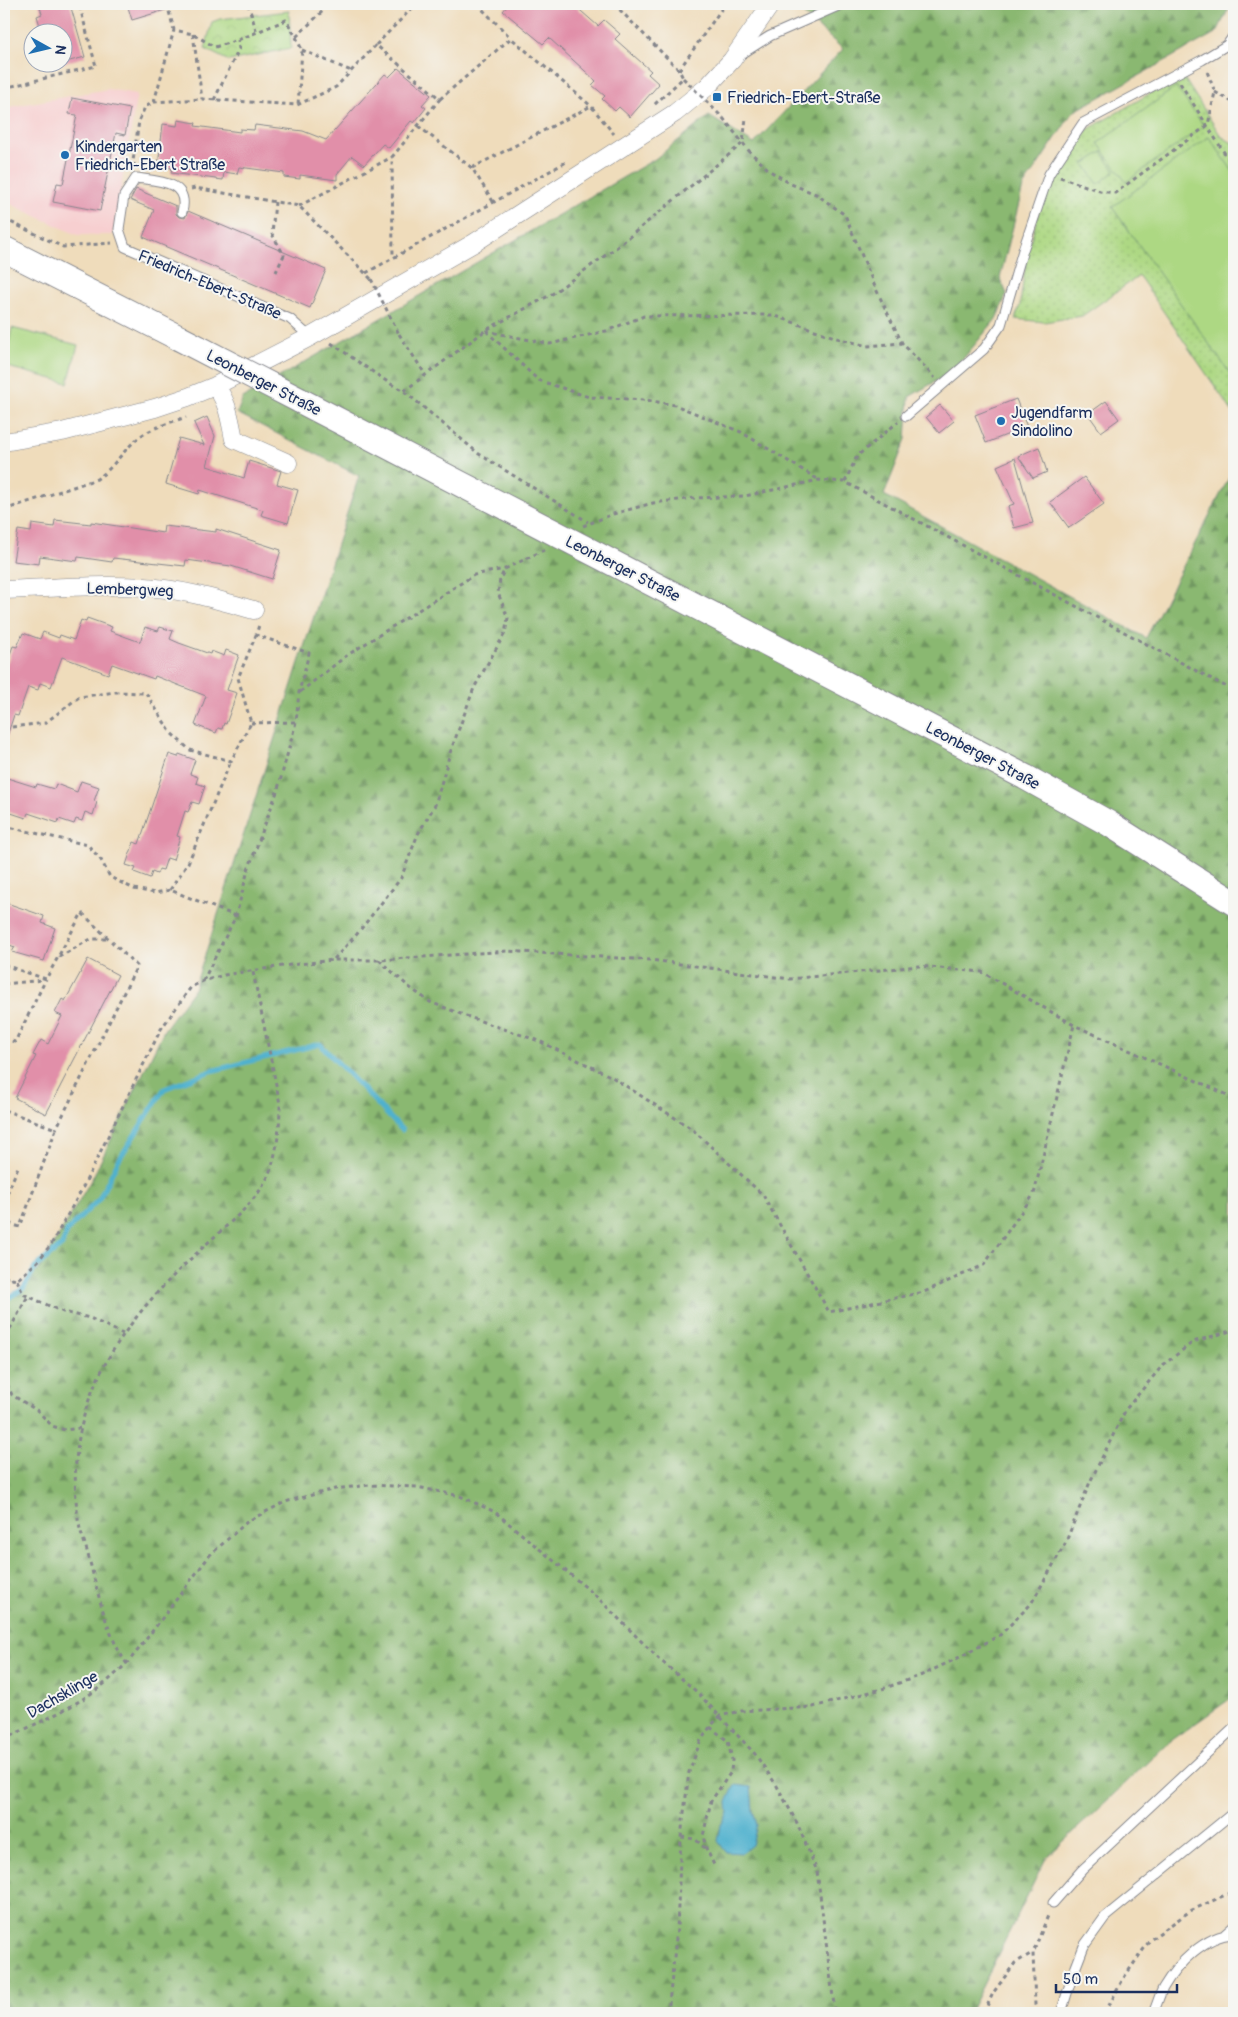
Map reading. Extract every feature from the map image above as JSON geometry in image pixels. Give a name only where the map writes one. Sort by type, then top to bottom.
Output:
[{"type":"main road","name":"Leonberger Straße","points":[[4,249],[1025,777],[1108,823],[1234,903]]},
{"type":"street","points":[[4,442],[62,432],[155,408],[215,386],[310,337],[474,243],[675,113],[707,87],[732,60],[771,4]]},
{"type":"street","points":[[215,386],[221,392],[227,406],[234,439],[288,463]]},
{"type":"street","name":"Lembergweg","points":[[4,590],[107,586],[146,587],[178,591],[254,610]]},
{"type":"lane","points":[[732,60],[770,36],[843,4]]},
{"type":"lane","points":[[906,416],[984,349],[1001,325],[1023,250],[1049,174],[1082,123],[1202,60],[1227,44],[1234,36]]},
{"type":"lane","points":[[136,178],[164,182],[174,186],[181,192],[183,200],[182,212]]},
{"type":"lane","name":"Friedrich-Ebert-Straße","points":[[136,178],[124,196],[118,228],[124,247],[290,319],[310,337]]},
{"type":"lane","points":[[1053,1904],[1082,1870],[1234,1728]]},
{"type":"lane","points":[[1061,2013],[1084,1946],[1105,1917],[1234,1812]]},
{"type":"lane","points":[[1153,2013],[1164,1988],[1191,1952],[1230,1934],[1234,1926]]},
{"type":"path","points":[[4,54],[5,88],[96,66],[80,4]]},
{"type":"path","points":[[154,102],[174,30],[167,4]]},
{"type":"path","points":[[248,4],[257,33]]},
{"type":"path","points":[[296,37],[330,4]]},
{"type":"path","points":[[136,178],[133,161],[139,121],[145,107],[154,102],[202,99],[298,106],[336,87],[416,4]]},
{"type":"path","points":[[477,4],[511,38],[591,106],[614,134],[622,130]]},
{"type":"path","points":[[614,4],[679,70],[683,78],[723,118],[743,143],[770,171],[791,184],[816,194],[845,215],[875,287],[902,343],[942,385]]},
{"type":"path","points":[[679,70],[725,4]]},
{"type":"path","points":[[174,30],[193,34],[215,47],[257,33],[286,20],[302,50],[298,106]]},
{"type":"path","points":[[193,34],[202,99]]},
{"type":"path","points":[[299,206],[392,157],[440,99],[511,38]]},
{"type":"path","points":[[214,100],[239,49],[238,40]]},
{"type":"path","points":[[376,45],[440,99]]},
{"type":"path","points":[[302,50],[351,71]]},
{"type":"path","points":[[1202,60],[1216,92],[1234,103]]},
{"type":"path","points":[[1174,74],[1234,168]]},
{"type":"path","points":[[650,109],[683,78]]},
{"type":"path","points":[[1049,174],[1100,191],[1115,193],[1208,125],[1216,92]]},
{"type":"path","points":[[472,168],[591,106]]},
{"type":"path","points":[[404,391],[486,330],[552,294],[617,248],[743,143],[746,118]]},
{"type":"path","points":[[418,126],[472,168],[494,203]]},
{"type":"path","points":[[392,157],[393,257]]},
{"type":"path","points":[[366,273],[571,159]]},
{"type":"path","points":[[181,192],[195,188],[299,206],[371,279],[399,334],[425,374]]},
{"type":"path","points":[[275,202],[272,234],[284,255],[276,272]]},
{"type":"path","points":[[4,219],[63,248],[123,242]]},
{"type":"path","points":[[486,330],[550,344],[606,331],[644,316],[773,315],[837,338],[867,346],[902,343]]},
{"type":"path","points":[[486,330],[538,380],[589,397],[646,400],[675,405],[740,432],[819,480]]},
{"type":"path","points":[[330,343],[404,391],[479,454],[588,522],[653,503],[695,498],[745,496],[819,480],[845,482],[1234,691]]},
{"type":"path","points":[[845,482],[857,456],[906,416]]},
{"type":"path","points":[[299,692],[346,656],[474,575],[505,569],[564,538]]},
{"type":"path","points":[[333,960],[357,934],[401,878],[418,834],[435,805],[450,753],[474,688],[505,633],[508,618],[498,594],[500,579],[505,569]]},
{"type":"path","points":[[170,890],[188,863],[231,761],[250,723],[238,678],[256,635],[262,614],[254,610]]},
{"type":"path","points":[[203,981],[236,916],[248,870],[278,790],[296,722],[299,692],[309,653],[256,635]]},
{"type":"path","points":[[4,728],[45,723],[79,697],[115,692],[146,693],[170,733],[190,750],[231,761]]},
{"type":"path","points":[[250,723],[296,722]]},
{"type":"path","points":[[4,826],[88,845],[101,860],[110,877],[134,889],[154,893],[170,890],[236,916]]},
{"type":"path","points":[[4,1039],[15,1042],[46,979],[82,913],[137,966],[56,1129],[20,1227],[4,1222]]},
{"type":"path","points":[[58,958],[91,939],[108,939]]},
{"type":"path","points":[[4,1283],[15,1279],[38,1261],[52,1243],[81,1191],[161,1029],[191,987],[203,981],[224,975],[333,960],[379,960],[508,951],[652,960],[790,979],[919,966],[982,972],[1074,1024],[1234,1098]]},
{"type":"path","points":[[379,960],[409,987],[430,1002],[539,1041],[612,1077],[692,1129],[764,1195],[829,1312],[924,1292],[984,1265],[1034,1194],[1074,1024]]},
{"type":"path","points":[[4,965],[46,979]]},
{"type":"path","points":[[127,1664],[117,1649],[101,1603],[78,1519],[75,1475],[80,1428],[90,1393],[101,1370],[123,1334],[141,1310],[241,1212],[259,1191],[269,1175],[280,1123],[280,1104],[253,972]]},
{"type":"path","points":[[4,984],[46,979]]},
{"type":"path","points":[[4,1110],[56,1129]]},
{"type":"path","points":[[4,1201],[18,1167]]},
{"type":"path","points":[[4,1277],[15,1279]]},
{"type":"path","points":[[15,1279],[23,1294],[63,1312],[90,1318],[123,1334]]},
{"type":"path","points":[[4,1335],[11,1327],[28,1296]]},
{"type":"path","points":[[668,2013],[677,1929],[681,1836],[689,1772],[700,1742],[710,1727],[720,1716],[740,1711],[813,1707],[882,1689],[922,1675],[1000,1635],[1030,1604],[1065,1544],[1090,1482],[1126,1409],[1164,1365],[1193,1342],[1234,1330]]},
{"type":"path","points":[[4,1377],[12,1395],[38,1411],[52,1426],[65,1430],[80,1428]]},
{"type":"path","name":"Dachsklinge","points":[[4,1739],[60,1714],[100,1690],[127,1664],[210,1555],[248,1521],[285,1502],[335,1489],[369,1485],[417,1487],[460,1496],[495,1512],[595,1595],[720,1716],[755,1754],[778,1786],[797,1823],[817,1871],[835,2013]]},
{"type":"path","points":[[710,1727],[728,1741],[732,1760],[731,1772],[711,1801],[703,1836],[714,1865]]},
{"type":"path","points":[[681,1836],[696,1839],[706,1848]]},
{"type":"path","points":[[1105,2013],[1123,1979],[1150,1940],[1190,1911],[1234,1891]]},
{"type":"path","points":[[1038,2013],[1035,2005],[1033,1953],[1053,1904]]},
{"type":"path","points":[[984,2013],[993,1993],[1014,1963],[1033,1953]]},
{"type":"shaded area","name":"Kindergarten Friedrich-Ebert Straße","points":[[108,89],[137,94],[113,235],[77,235],[4,201],[4,108]]},
{"type":"green space","points":[[1231,4],[1217,32],[1073,112],[1023,187],[1000,278],[1007,294],[996,319],[953,371],[909,397],[906,439],[884,495],[1146,638],[1234,468],[1234,1696],[1168,1743],[1046,1858],[969,2013],[4,2013],[4,1305],[40,1268],[94,1175],[164,1030],[194,989],[359,476],[237,413],[243,398],[655,159],[709,116],[754,144],[843,49],[793,5]],"holes":[[[751,1788],[753,1811],[757,1825],[721,1825],[728,1813]]]},
{"type":"green space","points":[[289,11],[291,48],[229,61],[205,49],[212,22],[220,19]]},
{"type":"green space","points":[[1182,75],[1221,136],[1234,144],[1234,414],[1139,276],[1082,316],[1044,322],[1015,319],[1020,305],[1027,253],[1045,191],[1087,130]]},
{"type":"green space","points":[[1176,87],[1204,126],[1126,182],[1098,143]]},
{"type":"green space","points":[[1209,137],[1234,173],[1234,379],[1112,207]]},
{"type":"green space","points":[[1102,152],[1115,171],[1098,184],[1084,164]]},
{"type":"green space","points":[[12,328],[78,345],[68,383],[4,366]]},
{"type":"water","points":[[735,1785],[751,1787],[753,1811],[757,1825],[752,1845],[742,1853],[726,1852],[718,1841],[721,1825],[728,1813],[727,1802]]},
{"type":"building","points":[[39,4],[70,4],[85,57],[72,60],[72,22],[39,22],[37,16],[42,14]]},
{"type":"building","points":[[127,4],[175,4],[175,7],[132,20]]},
{"type":"building","points":[[509,4],[573,4],[598,26],[604,20],[620,34],[615,39],[651,71],[648,74],[659,84],[630,117],[619,107],[615,111],[602,99],[605,96],[592,85],[596,81],[549,38],[543,44],[503,11]]},
{"type":"building","points":[[398,68],[431,95],[422,105],[426,108],[414,123],[411,121],[389,148],[383,144],[364,165],[352,156],[337,174],[337,180],[300,175],[300,179],[284,177],[284,173],[239,167],[237,174],[224,172],[223,180],[171,173],[172,168],[158,166],[163,124],[177,126],[178,120],[196,123],[195,126],[240,132],[240,129],[254,130],[255,125],[303,131],[326,140],[385,74],[389,77]]},
{"type":"building","points":[[72,98],[130,109],[125,135],[116,133],[100,211],[53,202],[57,183],[63,184],[77,115],[69,114]]},
{"type":"building","points":[[136,189],[176,206],[176,214],[179,217],[185,218],[188,211],[326,270],[310,308],[143,237],[154,210],[130,200]]},
{"type":"building","name":"Jugendfarm Sindolino","points":[[1016,399],[1027,427],[986,443],[975,415]]},
{"type":"building","points":[[1106,401],[1119,419],[1101,432],[1088,414]]},
{"type":"building","points":[[940,405],[954,421],[939,433],[926,417]]},
{"type":"building","points":[[207,417],[215,436],[207,466],[244,478],[249,461],[281,471],[277,484],[298,490],[288,523],[261,515],[263,510],[200,490],[199,494],[166,484],[179,438],[204,445],[194,423]]},
{"type":"building","points":[[1039,447],[1047,472],[1033,478],[1018,456]]},
{"type":"building","points":[[1015,458],[1033,523],[1014,528],[1008,506],[1014,504],[997,466]]},
{"type":"building","points":[[1084,477],[1104,504],[1069,528],[1050,502]]},
{"type":"building","points":[[55,520],[91,524],[91,522],[163,533],[164,526],[216,532],[216,529],[281,550],[272,579],[231,566],[186,560],[185,566],[113,558],[112,562],[78,557],[77,561],[40,556],[39,564],[13,561],[18,530],[31,532],[32,524],[54,527]]},
{"type":"building","points":[[87,618],[112,627],[110,631],[140,642],[145,627],[158,631],[160,627],[173,631],[170,639],[210,654],[211,651],[224,656],[226,650],[239,655],[227,690],[237,693],[226,724],[224,723],[222,729],[218,728],[216,733],[195,725],[206,696],[155,676],[154,679],[112,664],[108,674],[62,657],[51,687],[40,683],[38,690],[28,687],[18,716],[14,715],[6,739],[4,738],[4,671],[13,646],[17,647],[23,633],[40,639],[43,632],[59,638],[60,635],[74,640],[81,620],[86,622]]},
{"type":"building","points":[[169,754],[178,757],[179,754],[195,760],[190,774],[198,777],[196,783],[205,786],[199,804],[192,802],[188,812],[185,811],[177,836],[180,837],[173,860],[167,858],[163,870],[159,869],[157,874],[152,872],[150,878],[134,872],[136,868],[126,865],[134,842],[139,844]]},
{"type":"building","points":[[4,777],[36,787],[37,784],[54,789],[56,784],[77,792],[81,781],[99,787],[94,801],[97,802],[93,815],[85,812],[82,821],[76,819],[74,824],[59,819],[58,823],[28,813],[26,818],[8,812],[9,808],[4,806]]},
{"type":"building","points":[[4,902],[44,916],[42,923],[55,928],[44,961],[12,952],[15,947],[4,943]]},
{"type":"building","points":[[88,959],[118,975],[46,1114],[15,1098],[36,1056],[33,1055],[41,1040],[48,1044],[62,1016],[55,1013],[62,999],[65,1001]]},
{"type":"waterway","points":[[4,1301],[24,1288],[35,1268],[62,1245],[67,1231],[99,1199],[118,1161],[164,1089],[211,1071],[320,1044],[402,1130]]},
{"type":"place","name":"Friedrich-Ebert-Straße","points":[[717,97]]},
{"type":"place","name":"Kindergarten Friedrich-Ebert Straße","points":[[65,155]]},
{"type":"place","name":"Jugendfarm Sindolino","points":[[1001,421]]}]
